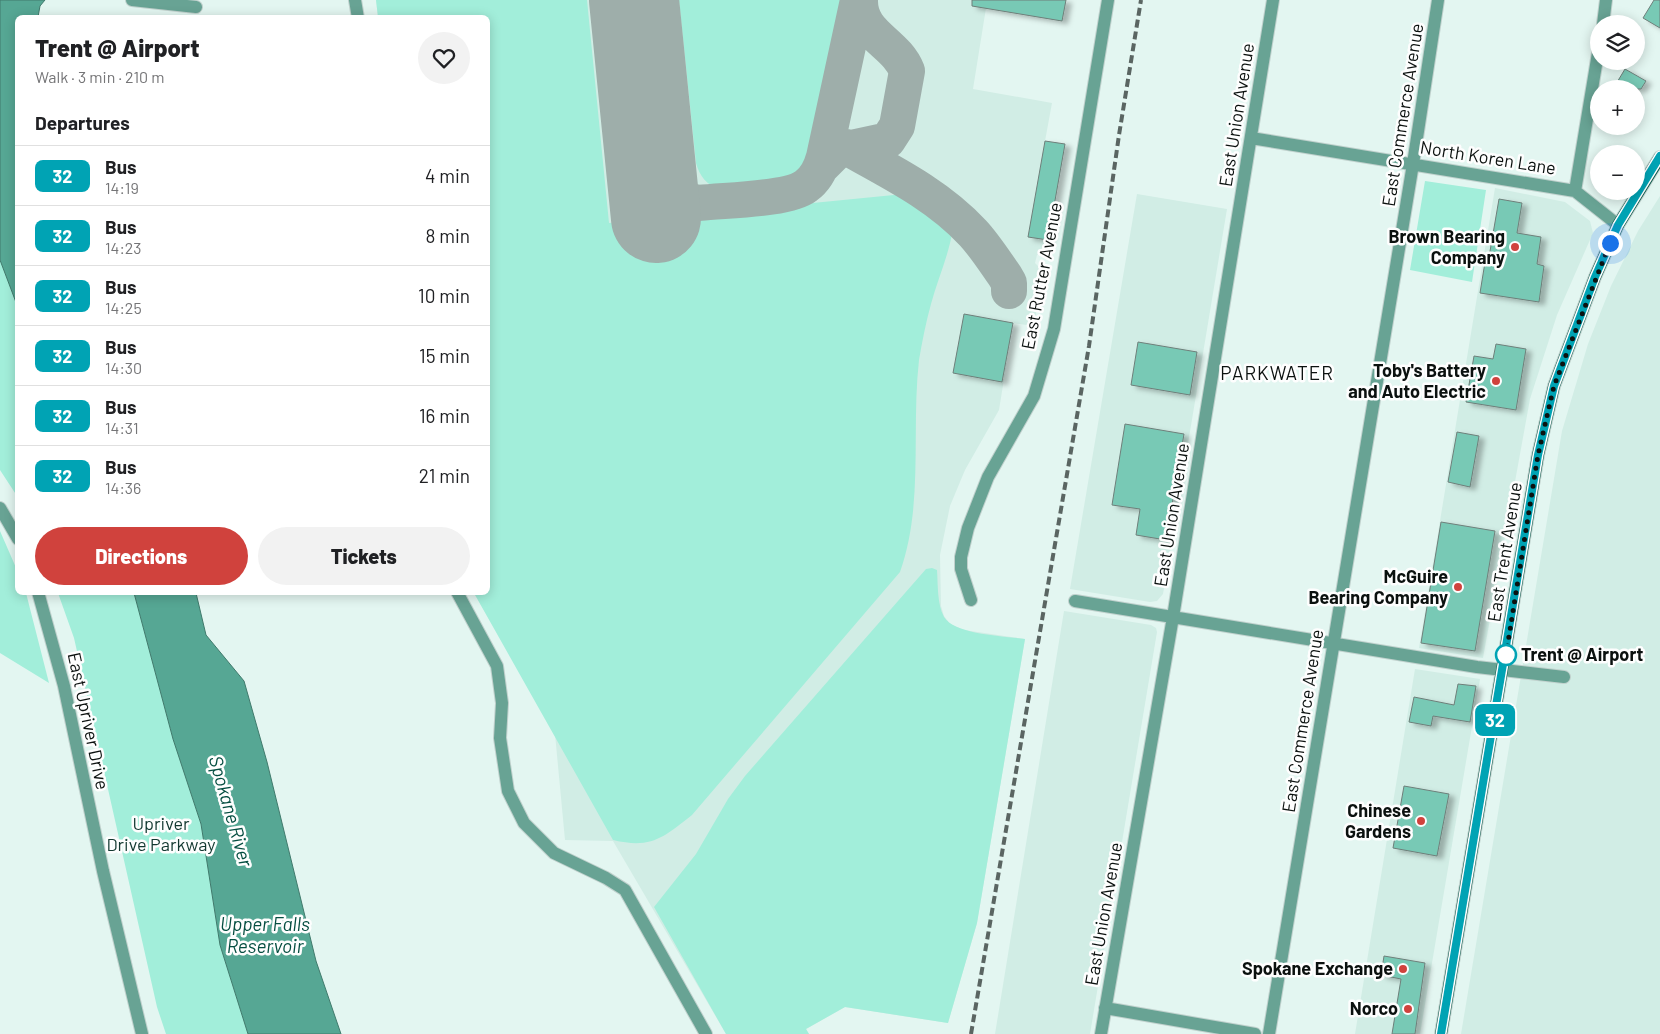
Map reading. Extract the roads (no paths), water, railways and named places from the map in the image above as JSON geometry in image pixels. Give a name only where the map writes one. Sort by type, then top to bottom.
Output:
[{"type":"main road","name":"East Trent Avenue","points":[[1441,1034],[1504,671],[1538,455],[1554,386],[1592,286],[1618,225],[1660,156]]},
{"type":"street","points":[[132,0],[196,7]]},
{"type":"street","points":[[355,0],[358,15]]},
{"type":"street","name":"East Rutter Avenue","points":[[971,600],[961,569],[961,557],[968,528],[988,477],[1034,396],[1054,329],[1108,0]]},
{"type":"street","name":"East Union Avenue","points":[[1101,1034],[1173,617],[1273,0]]},
{"type":"street","name":"East Commerce Avenue","points":[[1269,1034],[1414,164],[1438,0]]},
{"type":"street","points":[[1604,15],[1606,0]]},
{"type":"street","points":[[1575,191],[1595,70]]},
{"type":"street","name":"North Koren Lane","points":[[1251,138],[1575,191],[1618,225]]},
{"type":"street","points":[[0,508],[15,534]]},
{"type":"street","name":"East Upriver Drive","points":[[39,595],[64,686],[103,872],[142,1034]]},
{"type":"street","points":[[459,595],[497,666],[502,703],[500,738],[508,790],[524,823],[554,853],[606,878],[625,890],[706,1034]]},
{"type":"street","points":[[1075,601],[1504,671],[1564,677]]},
{"type":"street","points":[[1105,1008],[1255,1034]]},
{"type":"water","points":[[0,0],[45,0],[40,6],[38,15],[15,15],[15,300],[0,260]]},
{"type":"water","name":"Upper Falls Reservoir","points":[[135,595],[196,595],[206,635],[244,681],[267,762],[316,961],[341,1034],[248,1034],[220,945],[201,824],[173,739]]},
{"type":"railway","points":[[971,1034],[1089,346],[1119,135],[1141,0]]},
{"type":"place","name":"Brown Bearing Company","points":[[1515,247]]},
{"type":"place","name":"Toby's Battery and Auto Electric","points":[[1496,381]]},
{"type":"place","name":"McGuire Bearing Company","points":[[1458,587]]},
{"type":"place","name":"Trent @ Airport","points":[[1506,655]]},
{"type":"place","name":"Chinese Gardens","points":[[1421,821]]},
{"type":"place","name":"Spokane Exchange","points":[[1403,969]]},
{"type":"place","name":"Norco","points":[[1408,1009]]},
{"type":"district","name":"PARKWATER","points":[[1277,373]]},
{"type":"water label","name":"Spokane River","points":[[231,811]]},
{"type":"park label","name":"Upriver Drive Parkway","points":[[161,834]]}]
